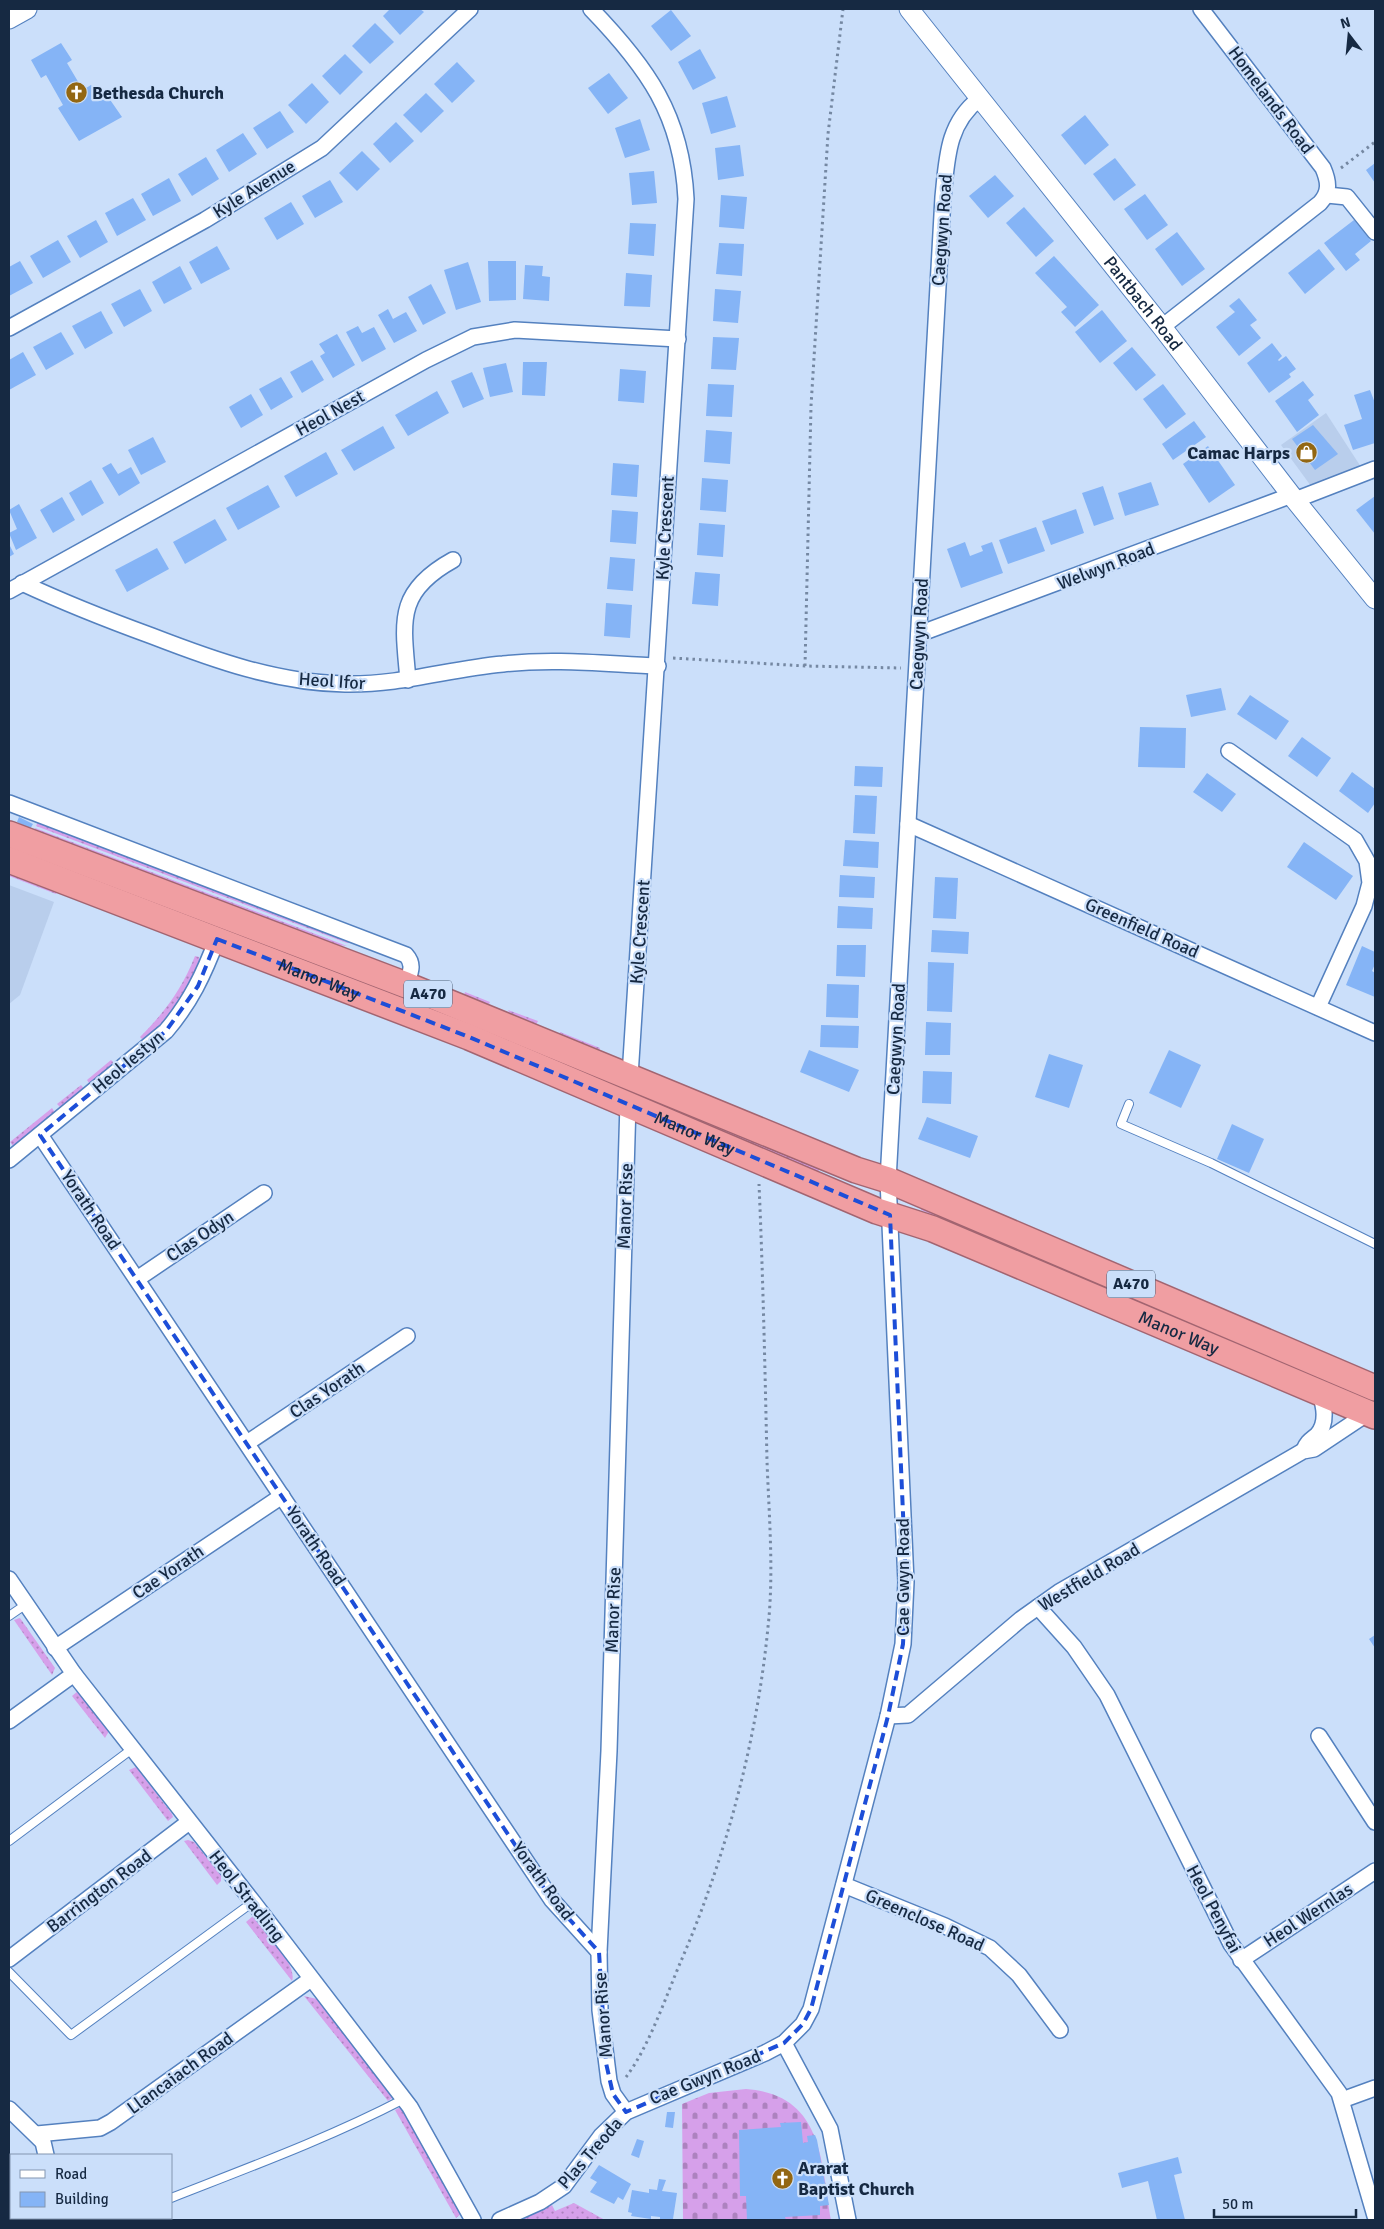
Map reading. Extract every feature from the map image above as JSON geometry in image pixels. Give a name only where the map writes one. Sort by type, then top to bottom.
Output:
[{"type":"highway","name":"Manor Way","points":[[9,834],[406,985],[856,1170],[888,1180],[1375,1388]]},
{"type":"highway","name":"Manor Way","points":[[9,860],[381,1001],[890,1215],[927,1227],[1372,1414]]},
{"type":"street","points":[[9,19],[27,9]]},
{"type":"street","name":"Kyle Avenue","points":[[9,328],[205,220],[322,148],[470,9]]},
{"type":"street","name":"Kyle Crescent","points":[[591,9],[618,37],[647,74],[660,96],[678,141],[685,180],[686,199],[664,662],[630,1076]]},
{"type":"street","name":"Pantbach Road","points":[[909,9],[1162,326],[1294,498],[1375,599]]},
{"type":"street","name":"Homelands Road","points":[[1201,9],[1323,168],[1328,186],[1327,195]]},
{"type":"street","name":"Caegwyn Road","points":[[888,1180],[947,163],[958,121],[965,111],[979,99]]},
{"type":"street","points":[[1162,326],[1320,204],[1327,195],[1347,197],[1375,232]]},
{"type":"street","name":"Heol Nest","points":[[15,587],[426,360],[474,337],[515,330],[678,339]]},
{"type":"street","name":"Welwyn Road","points":[[919,634],[1375,469]]},
{"type":"street","points":[[408,680],[405,623],[408,603],[418,585],[432,572],[452,560]]},
{"type":"street","name":"Heol Ifor","points":[[15,587],[233,666],[268,674],[320,682],[344,684],[408,680],[500,664],[526,662],[664,662]]},
{"type":"street","points":[[1229,751],[1355,840],[1368,861],[1370,883],[1364,906],[1318,1007]]},
{"type":"street","points":[[9,803],[406,955],[411,960],[412,968],[406,985]]},
{"type":"street","name":"Greenfield Road","points":[[908,824],[1375,1032]]},
{"type":"street","name":"Heol Iestyn","points":[[9,1160],[166,1032],[198,986],[217,939]]},
{"type":"street","name":"Manor Rise","points":[[626,2112],[613,2094],[606,2063],[600,2010],[599,1952],[609,1751],[628,1104]]},
{"type":"street","name":"Yorath Road","points":[[40,1135],[552,1900],[599,1952]]},
{"type":"street","name":"Cae Gwyn Road","points":[[626,2112],[765,2053],[784,2042],[803,2024],[811,2010],[888,1716],[903,1644],[906,1606],[888,1180]]},
{"type":"street","name":"Clas Odyn","points":[[137,1279],[264,1193]]},
{"type":"street","name":"Clas Yorath","points":[[247,1443],[407,1336]]},
{"type":"street","name":"Westfield Road","points":[[1303,1451],[1308,1441],[1322,1428],[1324,1410],[1320,1393]]},
{"type":"street","name":"Westfield Road","points":[[888,1716],[908,1715],[1038,1607],[1059,1592],[1303,1451],[1314,1449],[1372,1414]]},
{"type":"street","name":"Cae Yorath","points":[[55,1648],[282,1496]]},
{"type":"street","name":"Heol Stradling","points":[[9,1579],[74,1674],[253,1902],[404,2099],[419,2121],[473,2220]]},
{"type":"street","name":"Heol Penyfai","points":[[1038,1607],[1074,1647],[1107,1695],[1222,1929],[1241,1960],[1332,2082],[1342,2100],[1375,2216]]},
{"type":"street","points":[[9,1721],[74,1674]]},
{"type":"street","points":[[1319,1736],[1375,1822]]},
{"type":"street","name":"Barrington Road","points":[[9,1959],[190,1822]]},
{"type":"street","name":"Heol Wernlas","points":[[1241,1960],[1375,1871]]},
{"type":"street","name":"Greenclose Road","points":[[844,1885],[945,1926],[990,1948],[1019,1975],[1060,2030]]},
{"type":"street","name":"Llancaiach Road","points":[[37,2134],[100,2128],[111,2122],[311,1979]]},
{"type":"street","points":[[784,2042],[830,2129],[848,2220]]},
{"type":"street","points":[[1342,2100],[1375,2088]]},
{"type":"street","name":"Plas Treoda","points":[[500,2220],[540,2202],[564,2186],[602,2136],[626,2112]]},
{"type":"street","points":[[11,2114],[37,2134],[43,2142],[46,2154]]},
{"type":"lane","points":[[1129,1104],[1121,1124],[1211,1163],[1375,1244]]},
{"type":"lane","points":[[9,1616],[25,1605]]},
{"type":"lane","points":[[9,1841],[132,1749]]},
{"type":"lane","points":[[9,1972],[71,2035],[253,1902]]},
{"type":"lane","points":[[172,2198],[294,2150],[404,2099]]},
{"type":"path","points":[[805,666],[811,406],[828,134],[843,9]]},
{"type":"path","points":[[1340,169],[1375,142]]},
{"type":"path","points":[[664,662],[904,668]]},
{"type":"path","points":[[613,2094],[632,2069],[656,2018],[692,1935],[721,1861],[761,1691],[769,1624],[769,1541],[760,1202]]},
{"type":"highlighted area","points":[[217,939],[469,1037],[890,1215],[906,1582],[903,1644],[888,1716],[811,2009],[803,2024],[784,2043],[626,2112],[613,2094],[606,2063],[599,1952],[552,1900],[40,1135],[166,1031],[198,986]]},
{"type":"shaded area","points":[[1326,413],[1361,467],[1311,486],[1281,445]]},
{"type":"shaded area","points":[[9,885],[54,902],[20,995],[9,1004]]},
{"type":"green space","points":[[38,822],[360,943],[347,943],[36,826]]},
{"type":"green space","points":[[35,828],[347,946],[321,943],[33,832]]},
{"type":"green space","points":[[9,844],[429,1004],[820,1168],[817,1175],[9,850]]},
{"type":"green space","points":[[9,872],[57,892],[56,894],[9,876]]},
{"type":"green space","points":[[195,956],[199,957],[195,978],[180,1002],[145,1042],[140,1037],[172,1000]]},
{"type":"green space","points":[[465,992],[490,1002],[487,1008],[463,998]]},
{"type":"green space","points":[[508,1010],[538,1021],[533,1026],[512,1018]]},
{"type":"green space","points":[[560,1032],[600,1048],[598,1053],[559,1035]]},
{"type":"green space","points":[[111,1060],[116,1065],[91,1086],[87,1080]]},
{"type":"green space","points":[[81,1085],[85,1090],[60,1107],[57,1104]]},
{"type":"green space","points":[[52,1108],[56,1114],[16,1146],[13,1146],[10,1142]]},
{"type":"green space","points":[[921,1206],[1375,1398],[1375,1405],[921,1210]]},
{"type":"green space","points":[[20,1618],[55,1668],[52,1675],[14,1620]]},
{"type":"green space","points":[[78,1691],[109,1731],[105,1738],[72,1696]]},
{"type":"green space","points":[[136,1767],[172,1814],[173,1817],[168,1821],[129,1770]]},
{"type":"green space","points":[[184,1841],[194,1842],[221,1875],[221,1881],[217,1885]]},
{"type":"green space","points":[[253,1916],[285,1957],[290,1966],[292,1981],[246,1922]]},
{"type":"green space","points":[[304,1996],[317,1999],[392,2095],[392,2098],[388,2101]]},
{"type":"green space","points":[[746,2089],[771,2094],[790,2104],[804,2117],[814,2134],[820,2154],[831,2220],[683,2220],[682,2104],[709,2093]]},
{"type":"green space","points":[[403,2109],[461,2214],[456,2218],[395,2110]]},
{"type":"green space","points":[[574,2203],[605,2220],[521,2220],[552,2205],[555,2211]]},
{"type":"building","points":[[390,9],[420,9],[424,12],[400,35],[383,16]]},
{"type":"building","points":[[671,10],[691,36],[671,51],[651,26]]},
{"type":"building","points":[[375,23],[394,42],[370,64],[352,46]]},
{"type":"building","name":"Bethesda Church","points":[[61,43],[72,60],[67,63],[83,90],[91,85],[97,95],[104,91],[122,117],[79,141],[58,108],[63,105],[46,75],[41,78],[31,60]]},
{"type":"building","points":[[700,49],[716,78],[693,90],[678,62]]},
{"type":"building","points":[[345,54],[363,72],[340,95],[322,76]]},
{"type":"building","points":[[457,62],[475,81],[452,103],[434,84]]},
{"type":"building","points":[[609,73],[628,98],[608,114],[588,88]]},
{"type":"building","points":[[312,83],[329,102],[306,124],[288,105]]},
{"type":"building","points":[[426,93],[444,111],[421,133],[403,115]]},
{"type":"building","points":[[727,96],[736,127],[711,134],[702,103]]},
{"type":"building","points":[[280,111],[294,132],[267,149],[253,128]]},
{"type":"building","points":[[1085,115],[1109,145],[1085,165],[1061,135]]},
{"type":"building","points":[[640,119],[650,150],[625,158],[615,128]]},
{"type":"building","points":[[396,122],[414,141],[390,163],[373,144]]},
{"type":"building","points":[[243,133],[257,154],[229,172],[216,150]]},
{"type":"building","points":[[740,145],[744,176],[718,180],[715,148]]},
{"type":"building","points":[[362,151],[380,169],[357,191],[339,173]]},
{"type":"building","points":[[206,157],[219,179],[192,196],[178,174]]},
{"type":"building","points":[[1115,158],[1136,185],[1114,201],[1093,174]]},
{"type":"building","points":[[1375,163],[1375,183],[1366,170]]},
{"type":"building","points":[[654,171],[657,203],[632,205],[629,173]]},
{"type":"building","points":[[995,175],[1014,196],[988,218],[969,196]]},
{"type":"building","points":[[169,178],[181,201],[153,216],[141,194]]},
{"type":"building","points":[[330,180],[343,202],[315,218],[302,196]]},
{"type":"building","points":[[1145,194],[1168,225],[1147,240],[1124,209]]},
{"type":"building","points":[[721,195],[747,197],[744,229],[719,227]]},
{"type":"building","points":[[133,198],[146,220],[117,236],[105,213]]},
{"type":"building","points":[[291,202],[304,224],[277,240],[264,218]]},
{"type":"building","points":[[1024,207],[1054,241],[1036,257],[1006,223]]},
{"type":"building","points":[[96,220],[108,242],[80,258],[67,236]]},
{"type":"building","points":[[1354,220],[1371,241],[1355,254],[1360,260],[1346,271],[1324,243]]},
{"type":"building","points":[[630,223],[656,224],[654,256],[628,254]]},
{"type":"building","points":[[1177,232],[1205,269],[1182,286],[1155,249]]},
{"type":"building","points":[[58,240],[71,262],[43,278],[30,256]]},
{"type":"building","points":[[719,243],[744,244],[742,276],[716,274]]},
{"type":"building","points":[[217,246],[230,269],[201,284],[189,262]]},
{"type":"building","points":[[1319,249],[1335,269],[1305,294],[1288,273]]},
{"type":"building","points":[[1054,256],[1099,305],[1075,327],[1061,312],[1067,307],[1035,273]]},
{"type":"building","points":[[20,261],[33,283],[9,296],[9,267]]},
{"type":"building","points":[[488,261],[516,261],[516,300],[489,301]]},
{"type":"building","points":[[468,262],[481,302],[456,310],[444,270]]},
{"type":"building","points":[[525,265],[543,266],[542,276],[550,277],[549,301],[523,299]]},
{"type":"building","points":[[180,266],[192,289],[164,304],[152,282]]},
{"type":"building","points":[[626,273],[652,275],[650,307],[624,306]]},
{"type":"building","points":[[431,284],[446,313],[423,325],[408,297]]},
{"type":"building","points":[[140,289],[152,311],[124,327],[111,304]]},
{"type":"building","points":[[715,289],[741,291],[738,323],[713,321]]},
{"type":"building","points":[[1239,298],[1257,320],[1250,325],[1261,338],[1239,356],[1216,327],[1235,312],[1229,306]]},
{"type":"building","points":[[388,309],[393,319],[406,312],[417,331],[394,343],[378,315]]},
{"type":"building","points":[[1102,310],[1127,341],[1100,363],[1075,332]]},
{"type":"building","points":[[101,311],[113,333],[85,349],[72,326]]},
{"type":"building","points":[[358,326],[362,333],[374,327],[386,349],[362,362],[346,332]]},
{"type":"building","points":[[61,332],[74,354],[46,370],[33,347]]},
{"type":"building","points":[[337,334],[355,365],[333,378],[320,356],[325,353],[319,344]]},
{"type":"building","points":[[713,337],[739,338],[736,370],[711,369]]},
{"type":"building","points":[[1272,343],[1282,356],[1278,360],[1286,356],[1296,369],[1289,374],[1291,377],[1269,393],[1247,363]]},
{"type":"building","points":[[1132,347],[1156,375],[1136,391],[1113,363]]},
{"type":"building","points":[[23,352],[36,375],[9,390],[9,360]]},
{"type":"building","points":[[312,360],[324,380],[302,393],[290,372]]},
{"type":"building","points":[[523,362],[547,362],[545,396],[522,395]]},
{"type":"building","points":[[506,363],[513,392],[490,397],[483,368]]},
{"type":"building","points":[[620,369],[646,371],[644,403],[618,401]]},
{"type":"building","points":[[472,372],[484,399],[463,408],[451,381]]},
{"type":"building","points":[[281,377],[293,397],[271,410],[259,389]]},
{"type":"building","points":[[1303,381],[1314,395],[1308,400],[1319,415],[1297,432],[1275,401]]},
{"type":"building","points":[[708,384],[734,385],[732,417],[706,416]]},
{"type":"building","points":[[1163,384],[1186,414],[1166,429],[1143,399]]},
{"type":"building","points":[[1370,390],[1375,403],[1375,443],[1353,450],[1344,425],[1362,419],[1354,395]]},
{"type":"building","points":[[437,391],[449,413],[408,436],[395,415]]},
{"type":"building","points":[[251,394],[263,415],[241,428],[229,407]]},
{"type":"building","points":[[1194,421],[1206,437],[1173,460],[1162,444]]},
{"type":"building","points":[[1313,425],[1338,454],[1315,470],[1292,439]]},
{"type":"building","points":[[383,426],[395,448],[354,471],[341,450]]},
{"type":"building","points":[[706,430],[732,432],[730,464],[704,462]]},
{"type":"building","points":[[153,437],[166,462],[141,475],[128,450]]},
{"type":"building","points":[[1208,446],[1235,485],[1209,503],[1183,464]]},
{"type":"building","points":[[326,452],[338,474],[296,497],[284,476]]},
{"type":"building","points":[[111,463],[118,474],[131,467],[140,483],[119,496],[102,468]]},
{"type":"building","points":[[613,463],[639,465],[637,497],[611,495]]},
{"type":"building","points":[[702,478],[728,480],[726,512],[700,510]]},
{"type":"building","points":[[91,480],[104,503],[82,516],[69,493]]},
{"type":"building","points":[[1151,482],[1159,505],[1125,516],[1118,493]]},
{"type":"building","points":[[268,485],[280,507],[238,530],[226,508]]},
{"type":"building","points":[[1103,486],[1114,519],[1094,526],[1082,493]]},
{"type":"building","points":[[1375,496],[1375,534],[1356,510]]},
{"type":"building","points":[[62,497],[75,520],[53,533],[40,510]]},
{"type":"building","points":[[19,504],[37,538],[16,550],[9,533],[17,529],[9,510]]},
{"type":"building","points":[[1076,509],[1084,533],[1051,545],[1042,521]]},
{"type":"building","points":[[612,510],[638,512],[636,544],[610,542]]},
{"type":"building","points":[[215,519],[227,540],[185,564],[173,542]]},
{"type":"building","points":[[699,523],[725,525],[723,557],[697,555]]},
{"type":"building","points":[[1036,527],[1045,551],[1008,564],[999,540]]},
{"type":"building","points":[[965,542],[970,556],[983,551],[981,546],[992,542],[1003,573],[961,588],[947,549]]},
{"type":"building","points":[[9,544],[14,554],[9,557]]},
{"type":"building","points":[[157,548],[169,569],[127,592],[115,570]]},
{"type":"building","points":[[610,557],[635,559],[633,591],[607,589]]},
{"type":"building","points":[[695,572],[720,574],[718,606],[692,604]]},
{"type":"building","points":[[606,603],[632,605],[630,638],[604,636]]},
{"type":"building","points":[[1221,688],[1226,710],[1191,717],[1186,695]]},
{"type":"building","points":[[1250,695],[1289,721],[1276,740],[1237,714]]},
{"type":"building","points":[[1140,727],[1186,728],[1185,768],[1138,767]]},
{"type":"building","points":[[1302,737],[1331,758],[1317,777],[1288,756]]},
{"type":"building","points":[[855,766],[883,767],[882,787],[854,786]]},
{"type":"building","points":[[1352,772],[1375,789],[1375,803],[1368,813],[1339,791]]},
{"type":"building","points":[[1207,773],[1236,794],[1222,812],[1193,792]]},
{"type":"building","points":[[855,795],[877,796],[875,834],[853,833]]},
{"type":"building","points":[[19,817],[33,824],[30,829],[17,822]]},
{"type":"building","points":[[845,840],[879,842],[878,868],[843,866]]},
{"type":"building","points":[[1304,842],[1353,876],[1336,900],[1287,867]]},
{"type":"building","points":[[840,875],[875,877],[874,898],[839,897]]},
{"type":"building","points":[[935,877],[958,878],[956,919],[933,918]]},
{"type":"building","points":[[838,906],[873,908],[872,929],[837,928]]},
{"type":"building","points":[[932,930],[969,932],[968,954],[931,952]]},
{"type":"building","points":[[837,945],[866,945],[865,977],[836,976]]},
{"type":"building","points":[[1362,946],[1375,952],[1375,964],[1372,971],[1375,973],[1375,997],[1346,985]]},
{"type":"building","points":[[928,962],[954,963],[952,1012],[927,1011]]},
{"type":"building","points":[[827,984],[859,985],[858,1018],[826,1017]]},
{"type":"building","points":[[926,1022],[951,1023],[950,1055],[925,1055]]},
{"type":"building","points":[[821,1025],[859,1026],[858,1048],[820,1047]]},
{"type":"building","points":[[809,1050],[859,1070],[849,1092],[800,1072]]},
{"type":"building","points":[[1169,1050],[1201,1065],[1181,1108],[1149,1093]]},
{"type":"building","points":[[1049,1054],[1083,1065],[1069,1108],[1035,1097]]},
{"type":"building","points":[[923,1071],[952,1072],[951,1104],[922,1103]]},
{"type":"building","points":[[927,1117],[978,1136],[970,1158],[918,1139]]},
{"type":"building","points":[[1232,1124],[1264,1139],[1249,1173],[1217,1159]]},
{"type":"building","points":[[1375,1635],[1375,1648],[1369,1639]]},
{"type":"building","points":[[667,2112],[675,2112],[673,2128],[665,2127]]},
{"type":"building","name":"Ararat Baptist Church","points":[[801,2122],[803,2143],[808,2142],[807,2136],[815,2135],[817,2140],[829,2205],[820,2206],[820,2215],[785,2217],[786,2220],[747,2220],[746,2196],[740,2196],[739,2130],[781,2127],[780,2123]]},
{"type":"building","points":[[637,2139],[644,2141],[639,2158],[631,2155]]},
{"type":"building","points":[[1178,2157],[1182,2173],[1174,2175],[1185,2220],[1157,2220],[1148,2181],[1122,2188],[1118,2173]]},
{"type":"building","points":[[599,2165],[631,2184],[623,2200],[618,2197],[614,2204],[590,2192],[597,2182],[590,2178]]},
{"type":"building","points":[[659,2179],[666,2180],[662,2191],[677,2193],[673,2219],[660,2220],[660,2217],[651,2216],[651,2219],[631,2216],[632,2213],[628,2212],[632,2190],[649,2193],[649,2189],[657,2190]]},
{"type":"place","name":"Bethesda Church","points":[[76,93]]},
{"type":"place","name":"Camac Harps","points":[[1306,453]]},
{"type":"place","name":"Ararat Baptist Church","points":[[782,2178]]}]
